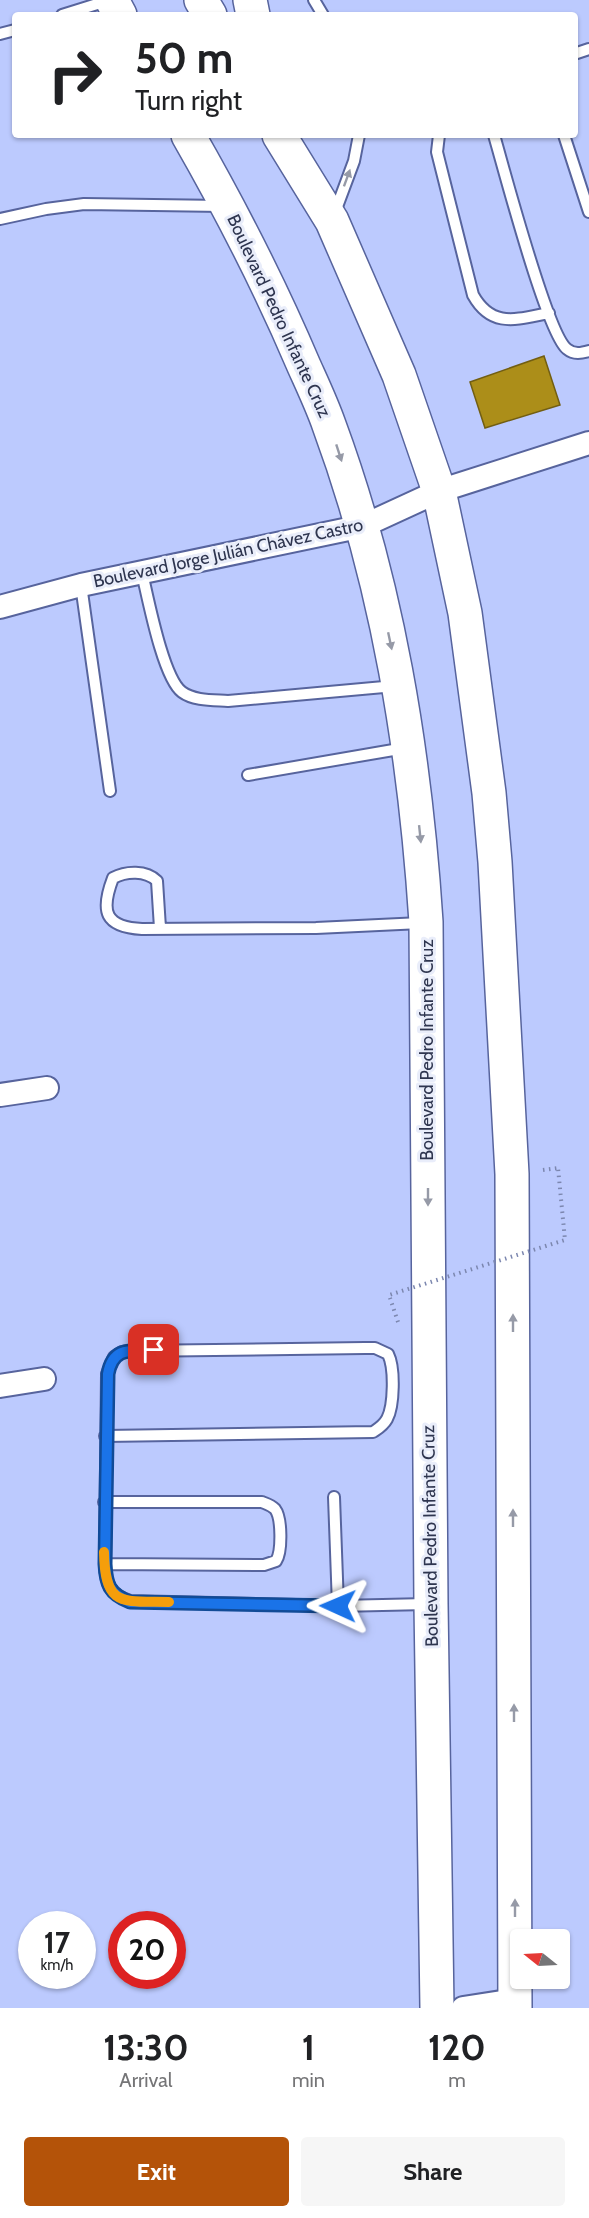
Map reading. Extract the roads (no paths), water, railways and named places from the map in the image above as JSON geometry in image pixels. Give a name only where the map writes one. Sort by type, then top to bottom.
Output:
[{"type":"highway","name":"Boulevard Pedro Infante Cruz","points":[[190,138],[229,206],[279,306],[329,423],[363,526],[399,686],[410,748],[420,837],[426,922],[430,1604],[437,2008]]},
{"type":"highway","points":[[281,138],[332,220],[399,375],[439,491],[465,613],[489,794],[495,862],[512,1174],[515,2004]]},
{"type":"street","name":"Boulevard Jorge Julián Chávez Castro","points":[[0,607],[81,585],[363,526],[439,491],[589,443]]},
{"type":"street","points":[[0,1095],[47,1088]]},
{"type":"street","points":[[0,1386],[44,1379]]},
{"type":"street","points":[[463,2008],[515,2004]]},
{"type":"lane","points":[[72,12],[111,0]]},
{"type":"lane","points":[[332,220],[354,160],[358,138]]},
{"type":"lane","points":[[439,138],[437,152],[472,295],[478,306],[490,315],[501,319],[514,320],[549,312]]},
{"type":"lane","points":[[495,138],[549,312],[561,341],[567,349],[579,353],[589,351]]},
{"type":"lane","points":[[565,138],[589,212]]},
{"type":"lane","points":[[0,219],[84,204],[229,206]]},
{"type":"lane","points":[[142,573],[164,658],[171,678],[182,692],[201,699],[228,701],[399,686]]},
{"type":"lane","points":[[81,585],[110,791]]},
{"type":"lane","points":[[248,775],[410,748]]},
{"type":"lane","points":[[160,928],[157,881],[152,876],[143,873],[122,873],[113,878],[109,886],[106,909],[109,918],[115,924],[126,928],[160,928],[316,928],[426,922]]},
{"type":"lane","points":[[105,1436],[373,1432],[381,1427],[392,1404],[391,1360],[388,1354],[365,1348],[122,1352],[114,1357],[108,1374],[105,1436],[106,1581],[110,1590],[119,1598],[130,1602],[338,1606],[430,1604]]},
{"type":"lane","points":[[333,1497],[338,1606]]},
{"type":"lane","points":[[104,1502],[262,1502],[270,1504],[278,1515],[280,1549],[276,1561],[264,1565],[105,1564]]}]
